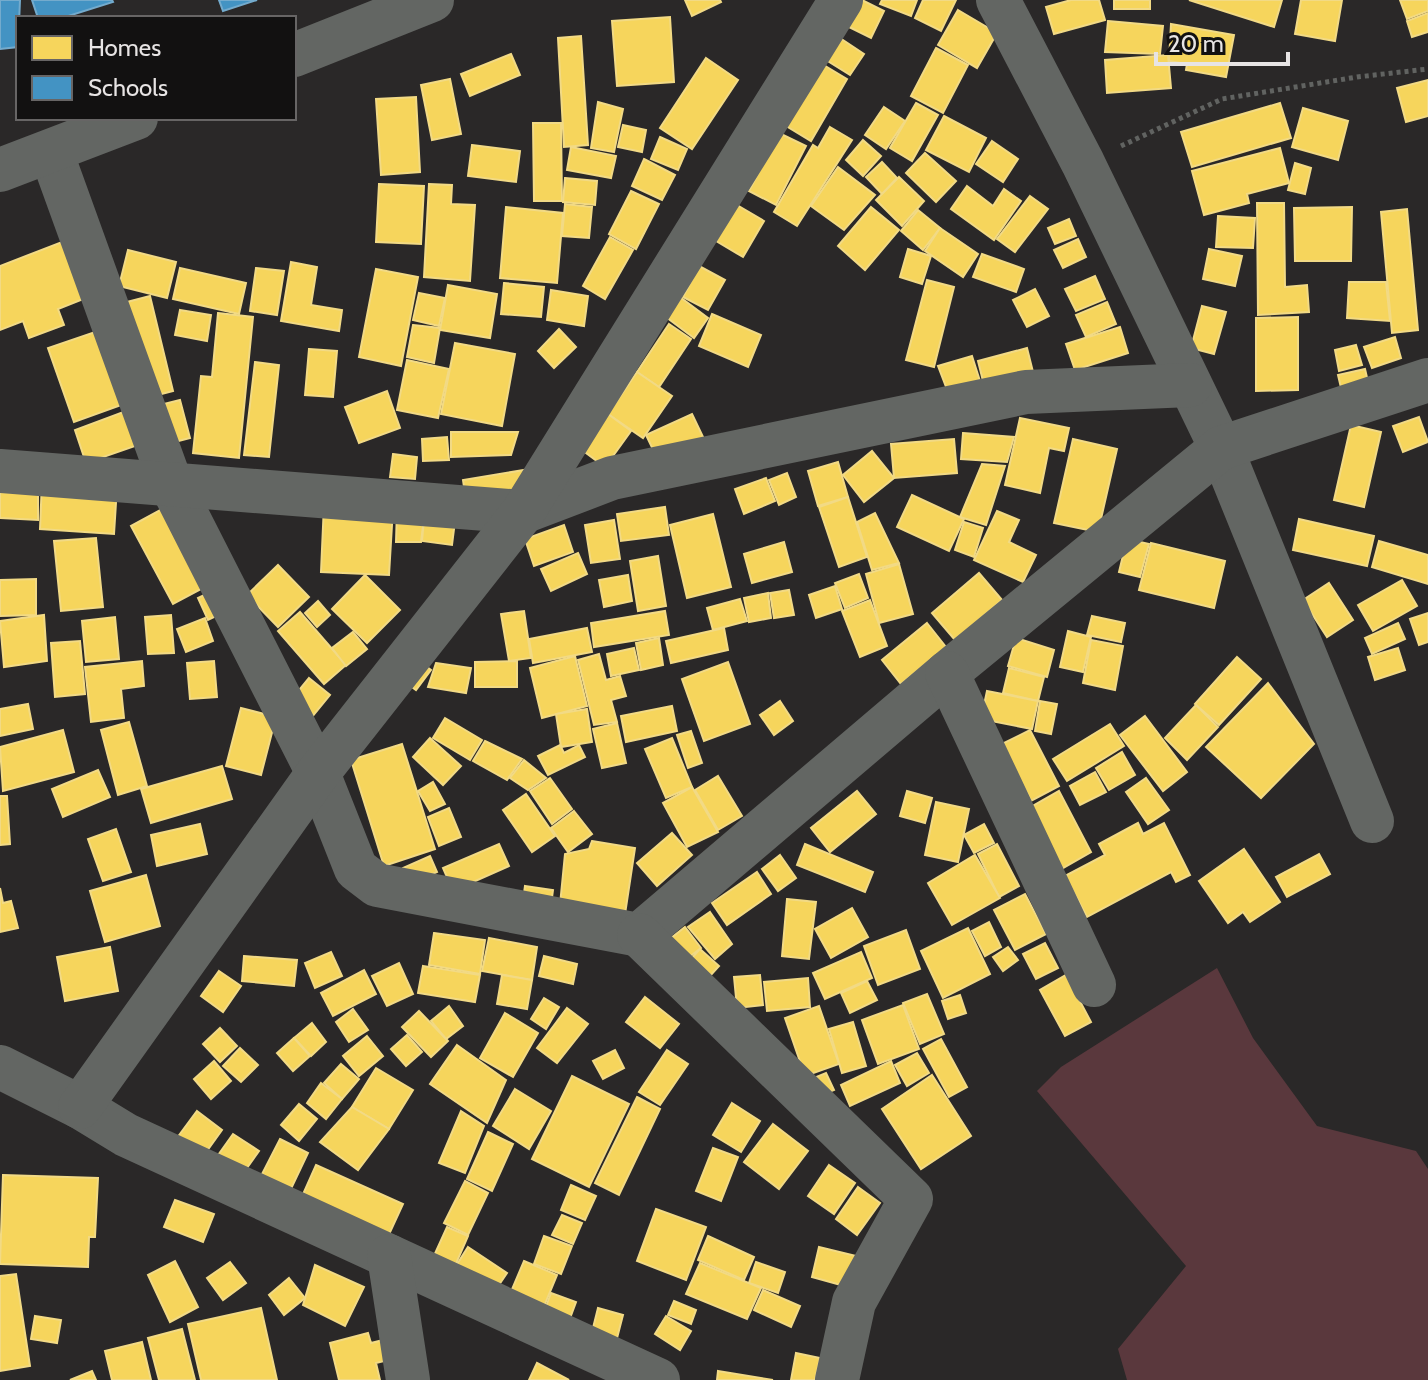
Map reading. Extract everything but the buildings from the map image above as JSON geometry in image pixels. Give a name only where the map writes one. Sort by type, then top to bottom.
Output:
[{"type":"street","points":[[296,54],[432,0]]},
{"type":"street","points":[[80,1107],[318,773],[523,512],[841,0]]},
{"type":"street","points":[[998,0],[1083,163],[1221,448],[1372,821]]},
{"type":"street","points":[[0,170],[131,120]]},
{"type":"street","points":[[51,152],[171,484],[318,773],[356,869],[377,885],[639,935],[911,1199],[854,1302],[837,1380]]},
{"type":"street","points":[[639,935],[947,673],[1221,448],[1428,380]]},
{"type":"street","points":[[0,471],[523,512],[612,478],[1026,392],[1190,385]]},
{"type":"street","points":[[947,673],[1094,985]]},
{"type":"street","points":[[0,1067],[80,1107],[126,1135],[658,1380]]},
{"type":"street","points":[[389,1256],[408,1380]]},
{"type":"path","points":[[1083,163],[1222,99],[1428,69]]},
{"type":"shaded area","points":[[1217,968],[1253,1038],[1317,1126],[1416,1151],[1428,1169],[1428,1380],[1127,1380],[1118,1349],[1186,1266],[1037,1091],[1061,1067]]}]
